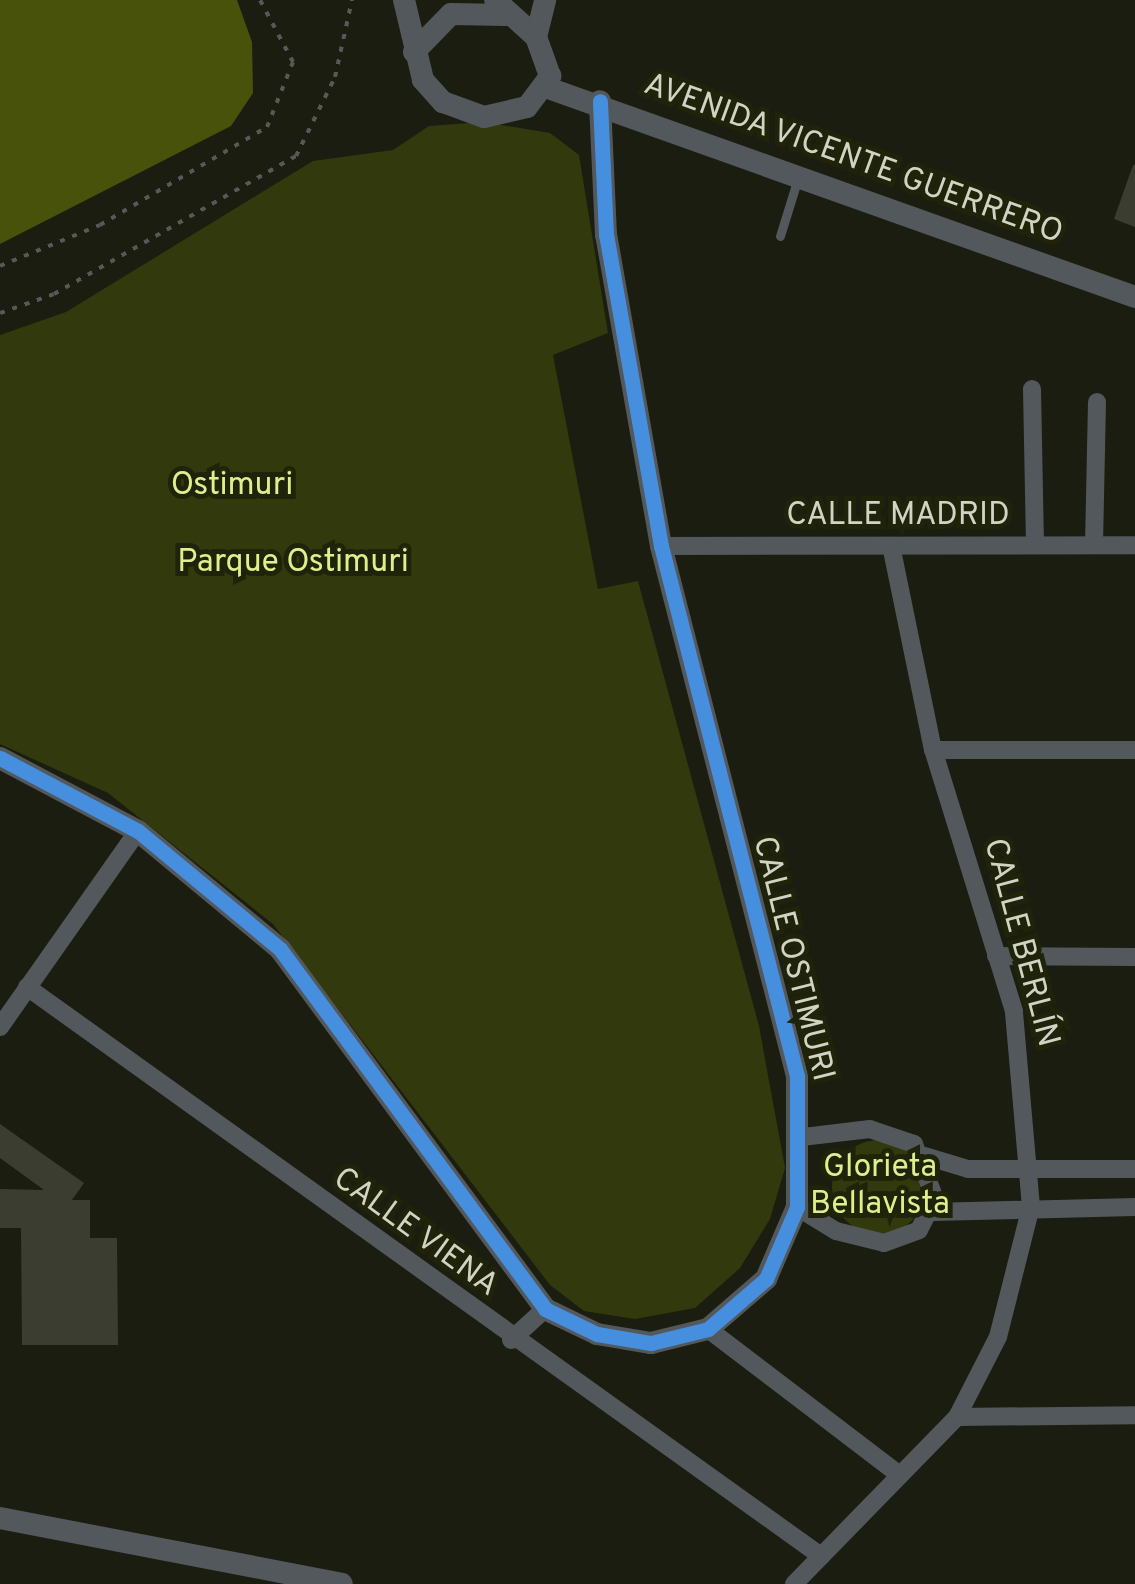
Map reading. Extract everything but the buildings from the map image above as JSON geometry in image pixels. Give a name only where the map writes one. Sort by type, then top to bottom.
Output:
[{"type":"street","points":[[404,0],[414,52],[432,92],[470,115],[514,113],[548,88],[536,37],[544,0]]},
{"type":"street","points":[[414,52],[452,14],[500,7],[536,37]]},
{"type":"street","name":"AVENIDA VICENTE GUERRERO","points":[[548,88],[600,102],[1135,297]]},
{"type":"street","name":"CALLE OSTIMURI","points":[[600,102],[606,235],[662,546],[786,1019],[803,1138],[798,1207],[780,1258],[708,1329]]},
{"type":"street","points":[[1032,389],[1034,545]]},
{"type":"street","points":[[1094,545],[1097,402]]},
{"type":"street","name":"CALLE MADRID","points":[[662,546],[1135,545]]},
{"type":"street","name":"CALLE BERLÍN","points":[[794,1584],[898,1473],[957,1417],[998,1337],[1031,1207],[1032,1170],[1022,1050],[933,750],[891,546]]},
{"type":"street","points":[[933,750],[1135,750]]},
{"type":"street","points":[[0,758],[138,832],[311,983],[544,1309],[626,1342],[708,1329],[898,1473]]},
{"type":"street","points":[[0,1027],[138,832]]},
{"type":"street","points":[[996,956],[1135,957]]},
{"type":"street","name":"CALLE VIENA","points":[[28,987],[510,1340],[820,1556]]},
{"type":"street","points":[[803,1138],[870,1130],[925,1156],[968,1169],[1135,1168]]},
{"type":"street","points":[[798,1207],[836,1232],[884,1243],[918,1230],[931,1212],[925,1156]]},
{"type":"street","points":[[931,1212],[1135,1207]]},
{"type":"street","points":[[510,1340],[544,1309]]},
{"type":"street","points":[[957,1417],[1135,1415]]},
{"type":"street","points":[[0,1518],[342,1584]]},
{"type":"lane","points":[[780,236],[799,175]]},
{"type":"path","points":[[0,266],[100,225],[266,127],[292,62],[260,0]]},
{"type":"path","points":[[0,313],[54,294],[296,156],[335,77],[352,0]]},
{"type":"green space","name":"Parque Ostimuri","points":[[483,122],[550,133],[579,155],[608,333],[553,355],[598,589],[638,581],[759,1026],[785,1168],[770,1219],[740,1268],[695,1308],[635,1319],[584,1311],[550,1285],[273,924],[108,793],[0,744],[0,335],[66,312],[313,161],[393,150],[429,126]]},
{"type":"green space","name":"Glorieta Bellavista","points":[[879,1140],[897,1144],[912,1154],[922,1169],[926,1187],[922,1205],[912,1220],[897,1230],[879,1234],[861,1230],[846,1220],[836,1205],[832,1187],[836,1169],[846,1154],[861,1144]]},
{"type":"shaded area","points":[[0,0],[237,0],[252,42],[253,93],[231,126],[0,244]]},
{"type":"cycle path","points":[[0,758],[138,831],[280,949],[545,1309],[597,1334],[651,1343],[708,1329],[766,1279],[797,1207],[797,1076],[661,546],[606,235],[600,101]]},
{"type":"park label","name":"Ostimuri","points":[[232,486]]}]
